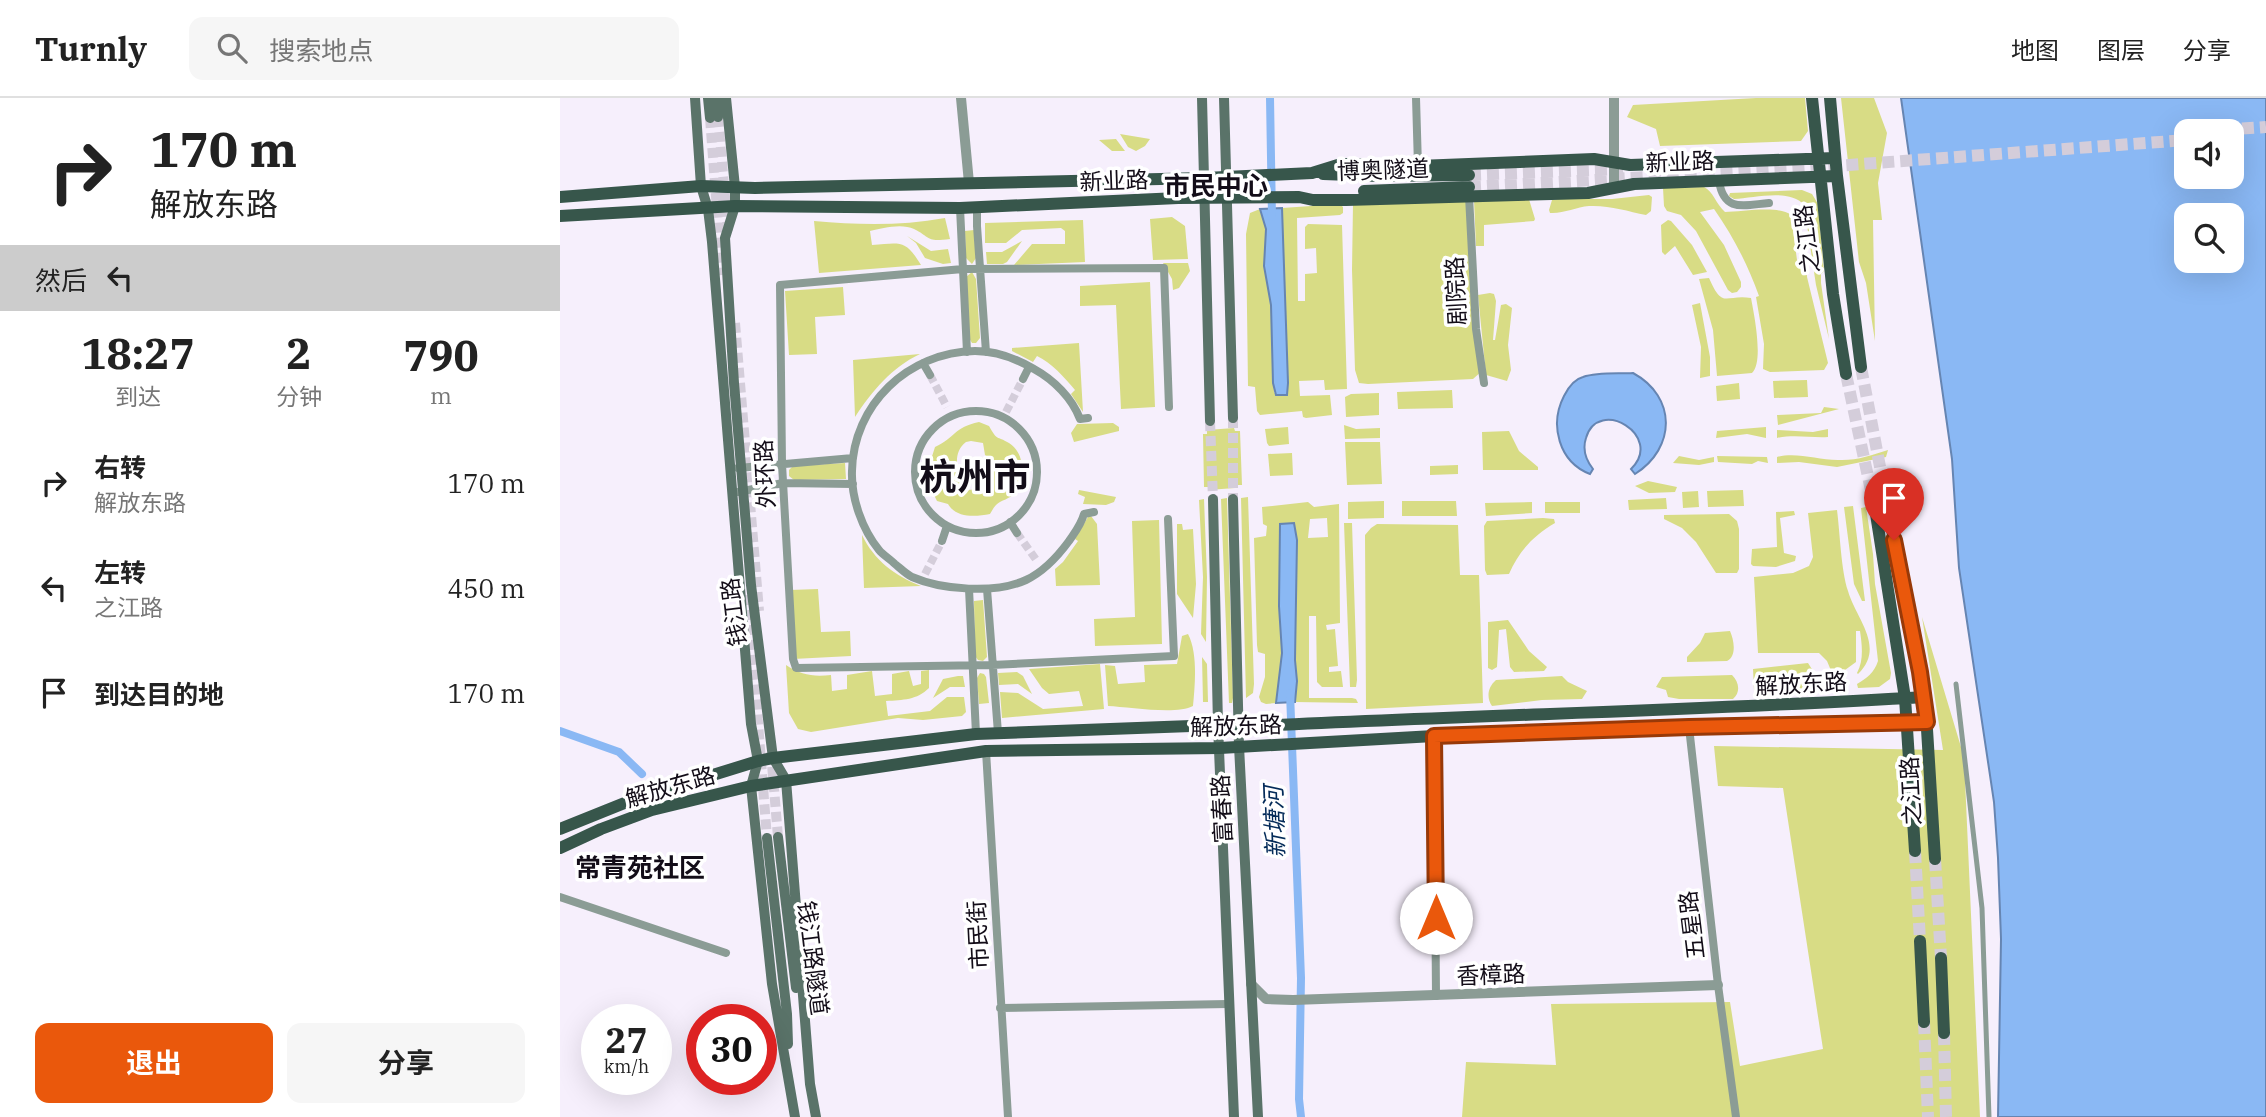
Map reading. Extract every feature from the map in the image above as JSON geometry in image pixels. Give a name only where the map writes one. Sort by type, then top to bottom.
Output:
[{"type":"main road","name":"钱江路","points":[[695,98],[701,186],[708,209],[736,468]]},
{"type":"main road","points":[[708,98],[714,117],[716,98]]},
{"type":"main road","name":"钱江路","points":[[726,98],[735,187],[735,206],[726,238],[737,492],[751,724],[758,761],[751,786],[772,984],[795,1117]]},
{"type":"main road","points":[[1202,98],[1210,421]]},
{"type":"main road","points":[[1224,98],[1233,418]]},
{"type":"main road","name":"之江路","points":[[1812,98],[1833,294],[1846,374]]},
{"type":"main road","name":"之江路","points":[[1830,98],[1861,367]]},
{"type":"main road","name":"新业路","points":[[560,197],[701,186],[1253,176],[1312,173],[1341,164],[1418,166],[1594,159],[1630,165],[1835,158]]},
{"type":"main road","name":"博奥隧道","points":[[1312,173],[1378,176],[1469,186]]},
{"type":"main road","name":"新业路","points":[[560,216],[735,206],[960,208],[1206,198],[1292,197],[1313,200],[1469,186],[1588,193],[1634,184],[1837,176]]},
{"type":"main road","name":"钱江路","points":[[737,492],[773,758],[786,779],[810,1084],[816,1117]]},
{"type":"main road","name":"富春路","points":[[1213,499],[1218,725],[1234,1117]]},
{"type":"main road","name":"富春路","points":[[1233,499],[1239,746],[1258,1117]]},
{"type":"main road","name":"之江路","points":[[1915,851],[1905,698],[1882,514],[1924,697],[1935,859]]},
{"type":"main road","name":"解放东路","points":[[560,829],[632,800],[758,761],[976,734],[1686,710],[1924,697]]},
{"type":"main road","name":"解放东路","points":[[560,848],[652,810],[751,786],[986,751],[1220,748],[1434,736],[1927,722]]},
{"type":"main road","name":"钱江路隧道","points":[[791,1085],[788,1014],[772,837],[810,1084]]},
{"type":"main road","points":[[1920,941],[1924,1023]]},
{"type":"main road","points":[[1941,958],[1944,1033]]},
{"type":"street","points":[[961,98],[969,183]]},
{"type":"street","points":[[1416,98],[1418,166]]},
{"type":"street","points":[[1614,98],[1614,188]]},
{"type":"street","points":[[1719,181],[1721,192],[1729,203],[1769,203]]},
{"type":"street","name":"剧院路","points":[[1469,186],[1476,329],[1484,383]]},
{"type":"street","points":[[977,207],[986,352]]},
{"type":"street","points":[[960,208],[967,352]]},
{"type":"street","name":"外环路","points":[[1168,519],[1174,656],[992,664],[796,668],[793,659],[782,464],[780,285],[963,269],[1164,268],[1169,407]]},
{"type":"street","points":[[1088,418],[1080,419],[1076,408],[1049,378],[1014,358],[986,352],[937,356],[901,374],[874,402],[856,437],[852,470],[859,515],[879,550],[910,576],[924,577],[936,585],[987,589],[1026,580],[1040,565],[1058,556],[1081,524],[1084,514],[1094,512]]},
{"type":"street","points":[[923,363],[930,375]]},
{"type":"street","points":[[1023,379],[1030,367]]},
{"type":"street","points":[[947,407],[951,416]]},
{"type":"street","points":[[976,410],[1005,415],[1027,438],[1035,456],[1037,476],[1032,496],[1022,513],[1010,522],[987,532],[967,533],[947,526],[931,514],[920,497],[915,478],[916,457],[924,438],[938,423],[951,416],[976,410]]},
{"type":"street","points":[[736,468],[853,458]]},
{"type":"street","points":[[737,492],[783,483],[853,484]]},
{"type":"street","points":[[1010,522],[1017,533]]},
{"type":"street","points":[[942,541],[947,526]]},
{"type":"street","points":[[969,589],[976,734]]},
{"type":"street","points":[[987,589],[998,733]]},
{"type":"street","points":[[1956,684],[1982,908],[1989,1117]]},
{"type":"street","name":"五星路","points":[[1689,727],[1718,985],[1737,1117]]},
{"type":"street","points":[[1434,736],[1436,996]]},
{"type":"street","name":"市民街","points":[[986,751],[1008,1117]]},
{"type":"street","points":[[560,897],[726,954]]},
{"type":"street","points":[[1251,984],[1266,999],[1252,1018]]},
{"type":"street","name":"香樟路","points":[[1266,999],[1312,1000],[1718,985]]},
{"type":"street","points":[[1000,1008],[1228,1003]]},
{"type":"green space","points":[[1805,98],[1808,131],[1801,141],[1660,146],[1656,129],[1627,117],[1633,105]]},
{"type":"green space","points":[[1841,98],[1874,98],[1887,133],[1878,183],[1882,220],[1873,220],[1875,341],[1866,283],[1859,262]]},
{"type":"green space","points":[[1120,134],[1150,139],[1136,151],[1128,147]]},
{"type":"green space","points":[[1116,139],[1125,151],[1112,151],[1099,140]]},
{"type":"green space","points":[[1704,187],[1725,212],[1778,210],[1791,215],[1797,260],[1806,260],[1807,277],[1828,363],[1824,370],[1770,372],[1763,369],[1764,344],[1756,297],[1759,296],[1728,230],[1714,209],[1700,212],[1724,245],[1741,282],[1737,292],[1732,293],[1696,231],[1681,215],[1667,211],[1664,206],[1663,188]]},
{"type":"green space","points":[[1802,190],[1812,194],[1818,204],[1824,271],[1821,274],[1821,283],[1829,339],[1816,285],[1804,205],[1798,200],[1781,195],[1734,199],[1729,196],[1730,193]]},
{"type":"green space","points":[[1528,196],[1534,221],[1484,225],[1484,246],[1476,246],[1474,200]]},
{"type":"green space","points":[[1652,197],[1651,211],[1646,215],[1596,206],[1555,213],[1550,213],[1549,210],[1552,200]]},
{"type":"green space","points":[[1466,201],[1473,330],[1482,371],[1473,379],[1359,383],[1355,370],[1353,204]]},
{"type":"green space","points":[[1340,204],[1343,213],[1340,215],[1297,218],[1298,301],[1305,301],[1305,274],[1317,273],[1316,248],[1305,249],[1305,227],[1308,224],[1342,225],[1347,389],[1325,390],[1324,380],[1299,381],[1300,396],[1330,395],[1332,415],[1306,418],[1303,417],[1302,411],[1260,415],[1257,411],[1255,387],[1248,386],[1246,234],[1250,213],[1260,209],[1266,229],[1264,266],[1271,305],[1274,392],[1276,395],[1286,395],[1288,383],[1282,208]]},
{"type":"green space","points":[[1172,217],[1185,226],[1188,259],[1153,260],[1150,219]]},
{"type":"green space","points":[[945,218],[950,239],[932,240],[904,226],[870,231],[872,245],[901,244],[911,251],[921,265],[819,273],[814,221],[880,224]]},
{"type":"green space","points":[[1083,220],[1085,262],[1014,265],[1032,244],[1065,244],[1065,231],[1061,228],[1022,230],[1006,243],[985,243],[985,223]]},
{"type":"green space","points":[[1668,220],[1692,245],[1707,272],[1693,275],[1675,246],[1665,255],[1662,252],[1661,225]]},
{"type":"green space","points":[[974,230],[976,258],[972,264],[966,258],[965,231]]},
{"type":"green space","points":[[907,236],[931,251],[948,249],[951,263],[943,264],[925,258],[916,243]]},
{"type":"green space","points":[[1022,241],[1007,262],[987,264],[986,252],[1002,252]]},
{"type":"green space","points":[[1163,263],[1188,263],[1190,271],[1179,288],[1173,290],[1172,279]]},
{"type":"green space","points":[[972,272],[976,279],[980,338],[976,343],[972,343],[969,338],[966,277]]},
{"type":"green space","points":[[1709,278],[1718,294],[1725,299],[1751,298],[1758,349],[1756,367],[1752,373],[1717,376],[1713,330],[1699,279]]},
{"type":"green space","points":[[1150,282],[1155,407],[1121,409],[1116,305],[1080,306],[1080,286]]},
{"type":"green space","points":[[843,287],[845,315],[815,317],[817,354],[789,355],[785,291]]},
{"type":"green space","points":[[1494,294],[1496,301],[1493,340],[1501,305],[1506,304],[1512,308],[1508,345],[1511,370],[1507,381],[1486,375],[1478,295]]},
{"type":"green space","points":[[1700,303],[1710,357],[1710,376],[1700,378],[1701,347],[1692,305]]},
{"type":"green space","points":[[1079,343],[1083,412],[1071,394],[1075,390],[1053,366],[1037,356],[1033,362],[1012,351],[1012,348]]},
{"type":"green space","points":[[920,354],[883,381],[855,417],[853,360]]},
{"type":"green space","points":[[1807,380],[1808,397],[1774,398],[1773,381]]},
{"type":"green space","points":[[1739,383],[1740,399],[1717,401],[1716,386]]},
{"type":"green space","points":[[1452,390],[1453,408],[1398,409],[1397,392]]},
{"type":"green space","points":[[1379,393],[1379,415],[1346,417],[1345,397],[1351,394]]},
{"type":"green space","points":[[1824,407],[1839,409],[1778,425],[1777,415],[1821,413]]},
{"type":"green space","points":[[979,422],[989,426],[996,436],[1014,447],[1022,466],[1021,481],[1013,495],[996,505],[990,514],[972,516],[956,512],[948,504],[937,501],[928,469],[935,447],[971,424]],"holes":[[[966,442],[983,443],[985,455],[990,459],[990,484],[981,489],[967,490],[964,484],[954,478],[958,471],[959,452]]]},
{"type":"green space","points":[[1113,423],[1119,427],[1119,431],[1074,442],[1071,433],[1077,424]]},
{"type":"green space","points":[[1344,425],[1356,429],[1380,428],[1380,438],[1345,439]]},
{"type":"green space","points":[[1288,427],[1289,444],[1269,446],[1265,429]]},
{"type":"green space","points":[[1766,427],[1766,438],[1747,434],[1716,438],[1717,431]]},
{"type":"green space","points":[[1234,428],[1235,431],[1240,431],[1242,485],[1208,490],[1208,487],[1204,487],[1203,434],[1207,434],[1207,430]]},
{"type":"green space","points":[[1828,429],[1828,437],[1777,438],[1777,430],[1813,432]]},
{"type":"green space","points":[[1509,431],[1519,451],[1538,467],[1538,470],[1483,470],[1482,432]]},
{"type":"green space","points":[[1345,442],[1380,442],[1382,484],[1347,485]]},
{"type":"green space","points":[[1888,450],[1886,457],[1837,467],[1799,462],[1777,463],[1777,457],[1785,456],[1845,460]]},
{"type":"green space","points":[[1292,453],[1293,475],[1270,476],[1268,454]]},
{"type":"green space","points":[[1679,456],[1699,460],[1714,457],[1714,462],[1699,465],[1673,463]]},
{"type":"green space","points":[[1717,456],[1767,457],[1768,463],[1718,462]]},
{"type":"green space","points":[[845,463],[846,479],[794,480],[789,476],[789,470],[793,466]]},
{"type":"green space","points":[[1458,465],[1458,474],[1430,475],[1430,466]]},
{"type":"green space","points":[[1648,481],[1677,487],[1675,492],[1649,493],[1635,486]]},
{"type":"green space","points":[[1079,490],[1116,497],[1114,502],[1106,505],[1083,504],[1085,497],[1078,494]]},
{"type":"green space","points":[[1743,490],[1744,506],[1708,507],[1707,491]]},
{"type":"green space","points":[[1698,491],[1699,507],[1683,508],[1682,492]]},
{"type":"green space","points":[[1248,497],[1254,684],[1253,693],[1246,698],[1241,498]]},
{"type":"green space","points":[[1227,498],[1232,703],[1229,703],[1221,499]]},
{"type":"green space","points":[[1666,498],[1667,509],[1629,510],[1628,500]]},
{"type":"green space","points":[[1204,499],[1206,642],[1201,634],[1203,577],[1199,500]]},
{"type":"green space","points":[[1384,501],[1384,518],[1348,519],[1348,502]]},
{"type":"green space","points":[[1402,501],[1456,501],[1457,516],[1402,516]]},
{"type":"green space","points":[[1308,502],[1314,507],[1339,504],[1340,623],[1326,625],[1327,630],[1335,629],[1338,666],[1329,667],[1329,672],[1341,671],[1343,687],[1322,687],[1317,682],[1316,616],[1309,616],[1309,698],[1352,698],[1358,703],[1295,702],[1297,540],[1293,523],[1280,525],[1279,606],[1282,653],[1276,703],[1261,702],[1259,697],[1265,677],[1265,654],[1258,652],[1257,645],[1254,538],[1266,536],[1267,526],[1263,524],[1262,507]],"holes":[[[1327,518],[1328,537],[1308,538],[1310,519]]]},
{"type":"green space","points":[[1532,502],[1532,513],[1486,516],[1485,503]]},
{"type":"green space","points":[[1545,502],[1580,502],[1580,513],[1545,513]]},
{"type":"green space","points":[[1853,506],[1865,601],[1862,601],[1854,584],[1844,507]]},
{"type":"green space","points":[[1866,507],[1875,584],[1891,673],[1890,679],[1879,687],[1858,688],[1857,684],[1870,675],[1878,661],[1861,508]]},
{"type":"green space","points":[[1837,510],[1846,582],[1869,643],[1866,664],[1858,674],[1862,652],[1860,631],[1856,631],[1856,662],[1845,670],[1832,673],[1827,661],[1819,653],[1758,653],[1754,577],[1793,573],[1809,566],[1813,557],[1808,513]]},
{"type":"green space","points":[[1794,511],[1795,515],[1780,518],[1784,553],[1796,556],[1795,561],[1776,567],[1753,566],[1752,549],[1777,547],[1776,512]]},
{"type":"green space","points":[[1729,514],[1737,521],[1739,529],[1737,573],[1716,573],[1696,542],[1682,528],[1664,519],[1664,515]]},
{"type":"green space","points":[[1091,516],[1097,524],[1100,585],[1056,586],[1055,569],[1078,541],[1075,539]]},
{"type":"green space","points":[[1554,519],[1555,523],[1528,545],[1509,574],[1487,575],[1484,526],[1487,521]]},
{"type":"green space","points":[[1159,520],[1162,644],[1095,646],[1094,619],[1135,617],[1132,521]]},
{"type":"green space","points":[[1344,523],[1352,523],[1356,687],[1350,687]]},
{"type":"green space","points":[[1177,524],[1182,524],[1183,530],[1193,529],[1196,584],[1193,618],[1177,594]]},
{"type":"green space","points":[[1377,524],[1458,525],[1460,575],[1479,575],[1483,703],[1366,709],[1365,535]]},
{"type":"green space","points":[[862,535],[886,566],[921,586],[864,588]]},
{"type":"green space","points":[[818,589],[821,632],[850,631],[851,656],[793,659],[790,590]]},
{"type":"green space","points":[[983,600],[987,657],[983,661],[975,656],[974,601]]},
{"type":"green space","points":[[1922,617],[1964,757],[1980,1117],[1462,1117],[1466,1062],[1556,1065],[1551,1004],[1730,1002],[1740,1066],[1823,1049],[1783,788],[1718,786],[1714,746],[1943,750]]},
{"type":"green space","points":[[1508,620],[1529,651],[1547,667],[1544,671],[1514,672],[1510,667],[1506,629],[1499,630],[1497,667],[1492,670],[1488,668],[1488,622]]},
{"type":"green space","points":[[1730,631],[1733,652],[1730,659],[1687,662],[1687,657],[1705,633]]},
{"type":"green space","points":[[1188,634],[1195,660],[1193,706],[1164,710],[1108,706],[1105,665],[1115,666],[1118,684],[1145,682],[1144,665],[1177,664],[1182,636]]},
{"type":"green space","points":[[1202,657],[1207,664],[1208,702],[1203,702]]},
{"type":"green space","points":[[1808,663],[1815,674],[1813,689],[1807,692],[1763,695],[1754,690],[1753,669]]},
{"type":"green space","points":[[1100,664],[1104,709],[1002,718],[1000,692],[1018,693],[1043,709],[1083,706],[1079,691],[1049,694],[1029,669]]},
{"type":"green space","points":[[786,665],[807,674],[831,675],[832,691],[847,689],[847,675],[872,671],[875,696],[892,694],[892,674],[909,671],[913,686],[921,684],[921,671],[929,670],[929,688],[915,697],[886,701],[888,716],[930,711],[947,697],[964,697],[966,712],[962,716],[923,720],[898,718],[811,732],[798,729],[789,713]]},
{"type":"green space","points":[[1017,672],[1023,676],[1032,694],[1018,684],[999,685],[998,673]]},
{"type":"green space","points":[[980,673],[986,677],[989,703],[979,704],[977,678]]},
{"type":"green space","points":[[1732,675],[1738,687],[1733,699],[1679,699],[1668,697],[1666,690],[1656,687],[1662,677]]},
{"type":"green space","points":[[963,676],[965,687],[950,687],[933,698],[943,679]]},
{"type":"green space","points":[[1562,676],[1587,691],[1582,699],[1542,700],[1492,706],[1490,703],[1489,692],[1496,680]]},
{"type":"water","points":[[1901,98],[2266,98],[2266,1117],[1998,1117],[2001,939],[1998,858],[1994,802],[1959,568],[1952,459]]},
{"type":"water","points":[[1282,208],[1288,383],[1287,395],[1276,395],[1273,383],[1271,305],[1264,266],[1266,229],[1260,209]]},
{"type":"water","points":[[1633,373],[1658,395],[1666,423],[1664,437],[1658,451],[1635,474],[1631,469],[1639,456],[1640,444],[1635,434],[1626,425],[1603,420],[1593,426],[1585,442],[1585,455],[1593,469],[1590,474],[1571,461],[1560,441],[1557,419],[1564,396],[1572,384],[1589,375]]},
{"type":"water","points":[[1294,523],[1297,540],[1295,702],[1276,703],[1282,653],[1279,606],[1280,524]]},
{"type":"waterway","name":"新塘河","points":[[1270,98],[1272,217]]},
{"type":"waterway","name":"新塘河","points":[[1290,693],[1301,978],[1301,1117]]},
{"type":"waterway","points":[[560,731],[619,752],[642,774]]},
{"type":"tunnel","points":[[718,117],[728,231]]},
{"type":"tunnel","points":[[710,118],[722,275]]},
{"type":"tunnel","points":[[2244,128],[2266,127]]},
{"type":"tunnel","points":[[1469,187],[1808,168],[2174,141]]},
{"type":"tunnel","points":[[1469,175],[1623,169]]},
{"type":"tunnel","points":[[735,323],[759,611]]},
{"type":"tunnel","points":[[1861,367],[1889,514]]},
{"type":"tunnel","points":[[1846,374],[1876,514]]},
{"type":"tunnel","points":[[930,375],[947,407]]},
{"type":"tunnel","points":[[1006,412],[1023,379]]},
{"type":"tunnel","points":[[1233,418],[1233,499]]},
{"type":"tunnel","points":[[1210,421],[1213,499]]},
{"type":"tunnel","points":[[1017,533],[1037,561]]},
{"type":"tunnel","points":[[925,574],[942,541]]},
{"type":"tunnel","points":[[748,595],[767,838]]},
{"type":"tunnel","points":[[771,752],[778,837]]},
{"type":"tunnel","points":[[1915,851],[1920,941]]},
{"type":"tunnel","points":[[1935,859],[1941,958]]},
{"type":"tunnel","points":[[1924,1022],[1928,1117]]},
{"type":"tunnel","points":[[1944,1033],[1946,1117]]},
{"type":"district","name":"市民中心","points":[[1216,185]]},
{"type":"district","name":"杭州市","points":[[975,476]]},
{"type":"district","name":"常青苑社区","points":[[640,867]]},
{"type":"route","points":[[1436,918],[1434,736],[1927,722],[1894,540]]}]
